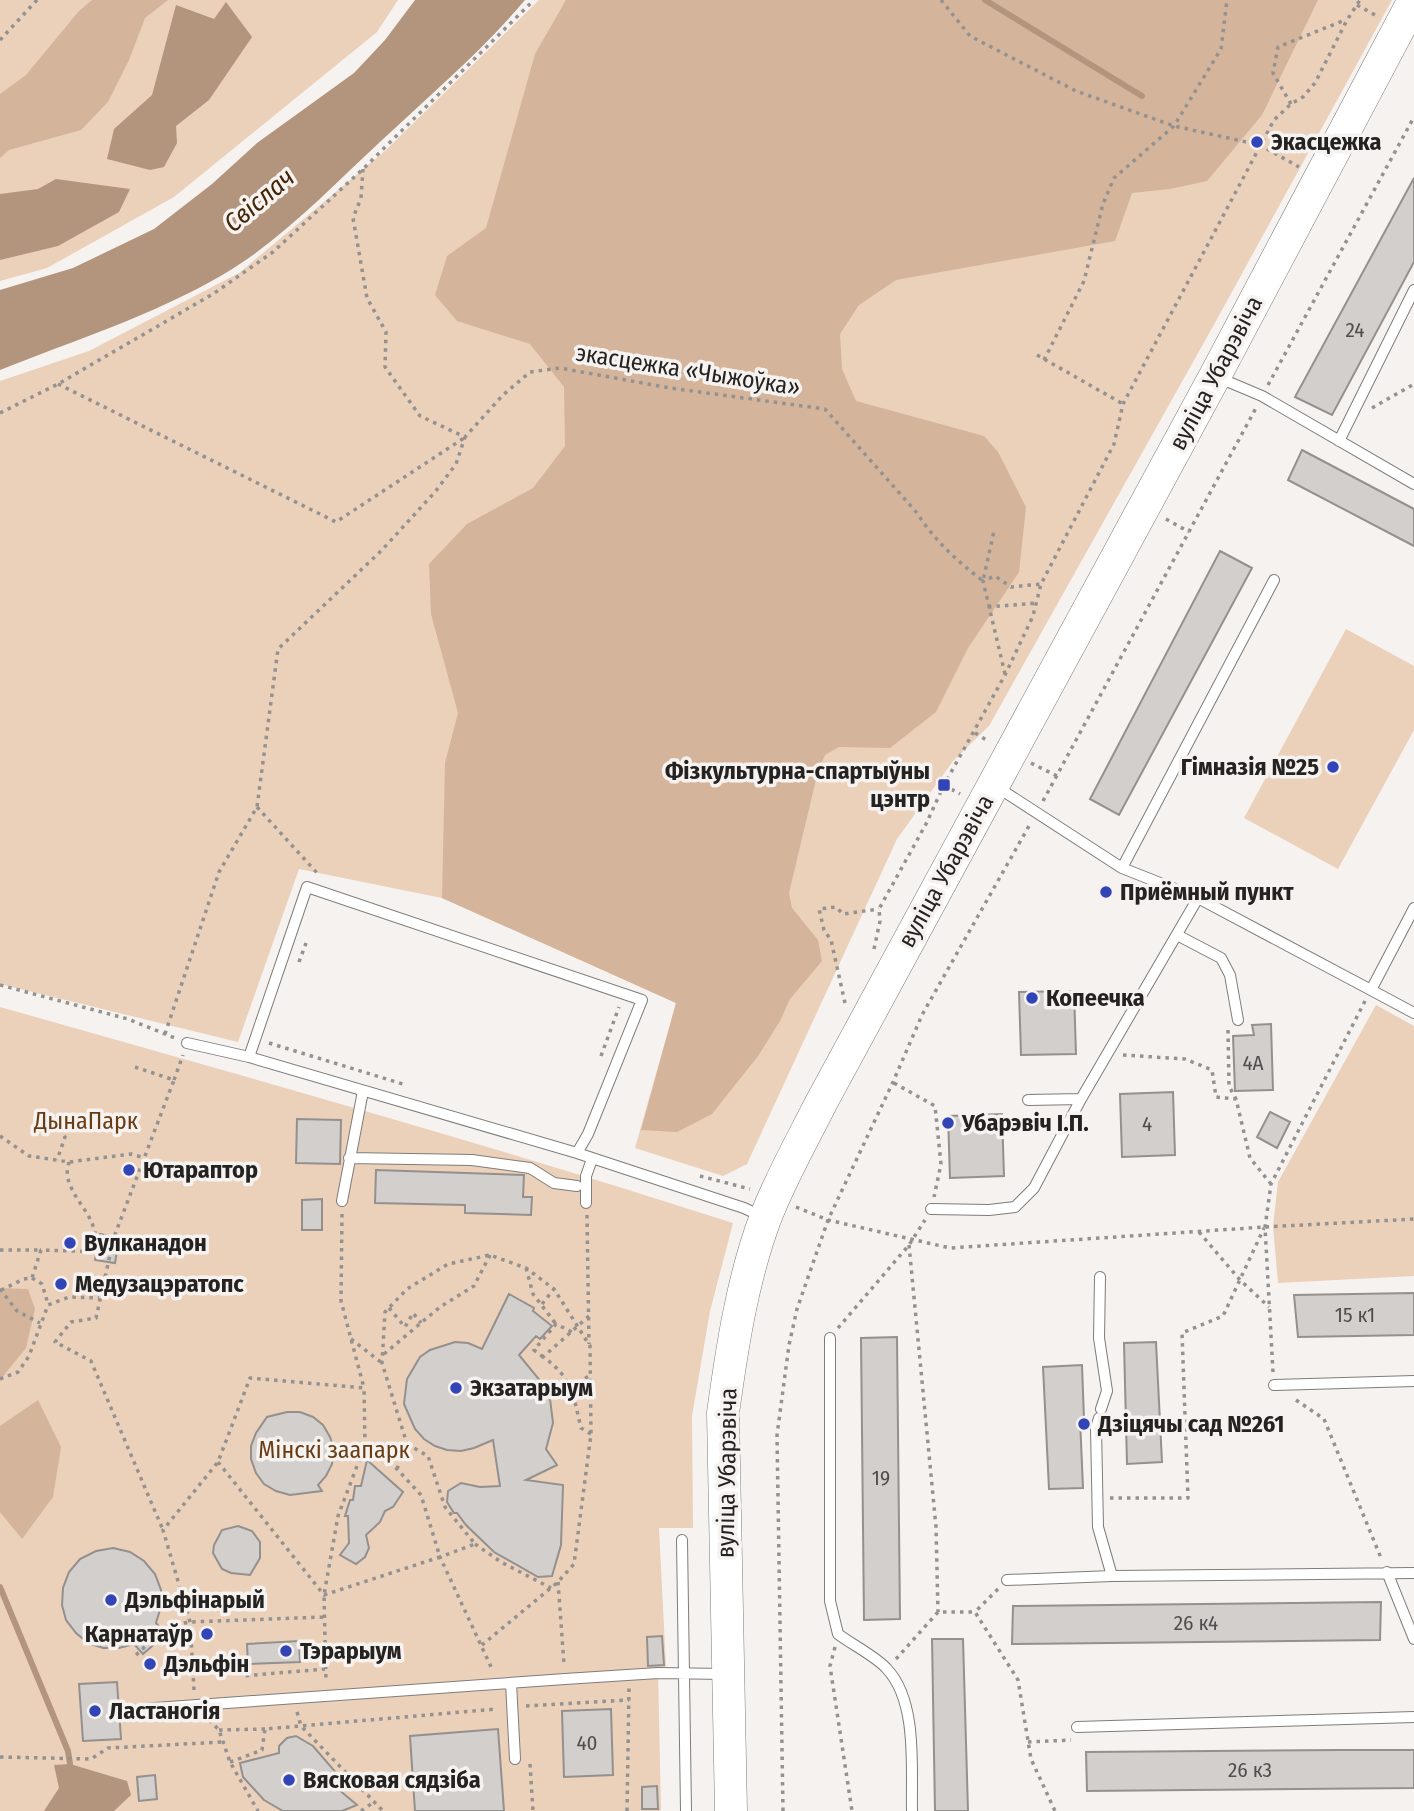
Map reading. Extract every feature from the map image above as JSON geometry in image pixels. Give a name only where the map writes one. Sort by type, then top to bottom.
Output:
[{"type":"main road","name":"вуліца Убарэвіча","points":[[731,1811],[723,1413],[730,1360],[744,1293],[767,1211],[821,1103],[1215,376],[1414,0]]},
{"type":"lane","points":[[1339,441],[1414,290]]},
{"type":"lane","points":[[1215,376],[1262,396],[1414,484]]},
{"type":"lane","points":[[1122,868],[1274,580]]},
{"type":"lane","points":[[993,785],[1122,868],[1198,898],[1414,1013]]},
{"type":"lane","points":[[249,1057],[307,887],[642,1000],[588,1134],[577,1153]]},
{"type":"lane","points":[[931,1209],[989,1210],[1015,1207],[1034,1188],[1081,1099],[1198,898]]},
{"type":"lane","points":[[1371,990],[1414,908]]},
{"type":"lane","points":[[1177,935],[1221,958],[1230,975],[1238,1020]]},
{"type":"lane","points":[[187,1043],[249,1057],[767,1211]]},
{"type":"lane","points":[[342,1201],[363,1091]]},
{"type":"lane","points":[[1028,1100],[1081,1099]]},
{"type":"lane","points":[[349,1158],[484,1162],[530,1168],[554,1183],[577,1186]]},
{"type":"lane","points":[[586,1203],[586,1176],[592,1159]]},
{"type":"lane","points":[[1100,1277],[1099,1338],[1107,1391],[1096,1428],[1098,1527],[1112,1576]]},
{"type":"lane","points":[[830,1338],[830,1601],[838,1634],[887,1669],[902,1695],[910,1718],[912,1811]]},
{"type":"lane","points":[[1274,1385],[1414,1381]]},
{"type":"lane","points":[[682,1540],[686,1811]]},
{"type":"lane","points":[[1387,1572],[1414,1639]]},
{"type":"lane","points":[[1007,1580],[1112,1576],[1414,1573]]},
{"type":"lane","points":[[141,1709],[565,1679],[685,1673],[727,1674]]},
{"type":"lane","points":[[511,1683],[515,1759]]},
{"type":"lane","points":[[1077,1727],[1414,1717]]},
{"type":"path","points":[[0,40],[37,0]]},
{"type":"path","points":[[0,412],[58,384],[213,294],[273,252],[363,169],[534,0]]},
{"type":"path","points":[[941,0],[970,36],[1076,91],[1174,125],[1260,145],[1319,178]]},
{"type":"path","points":[[1044,360],[1084,281],[1103,204],[1114,178],[1174,125],[1221,49],[1227,0]]},
{"type":"path","points":[[872,956],[880,921],[879,909],[1005,675],[1038,603],[1041,583],[1114,444],[1123,404],[1260,145],[1275,120],[1291,104],[1303,97],[1315,83],[1360,0]]},
{"type":"path","points":[[1291,104],[1273,73],[1278,47],[1347,20]]},
{"type":"path","points":[[783,1811],[777,1435],[789,1345],[797,1309],[828,1220],[894,1083],[922,1014],[1057,776],[1414,117]]},
{"type":"path","points":[[363,169],[361,198],[353,218],[367,298],[387,332],[385,367],[420,416],[466,437]]},
{"type":"path","points":[[1037,355],[1123,404]]},
{"type":"path","name":"экасцежка «Чыжоўка»","points":[[466,437],[503,395],[530,372],[560,368],[670,388],[825,409],[917,513],[936,539],[959,563],[983,581]]},
{"type":"path","points":[[58,384],[336,522],[466,437]]},
{"type":"path","points":[[1352,418],[1414,384]]},
{"type":"path","points":[[165,1034],[219,872],[257,807],[278,649],[382,550],[435,492],[456,464],[466,437]]},
{"type":"path","points":[[1169,521],[1189,532]]},
{"type":"path","points":[[994,530],[983,581],[1005,675]]},
{"type":"path","points":[[983,581],[995,576],[1011,587],[1041,583]]},
{"type":"path","points":[[988,607],[1038,603]]},
{"type":"path","points":[[975,733],[995,744]]},
{"type":"path","points":[[1023,759],[1057,776]]},
{"type":"path","points":[[257,807],[320,876]]},
{"type":"path","points":[[852,993],[846,1005],[831,940],[824,930],[819,909],[836,906],[843,914],[879,909]]},
{"type":"path","points":[[0,985],[128,1019],[187,1043],[110,1252],[96,1318],[71,1322],[55,1342],[91,1361],[163,1530],[190,1622],[195,1705],[219,1730],[230,1762],[258,1811]]},
{"type":"path","points":[[1371,990],[1271,1184],[1265,1227],[1274,1385],[1324,1419],[1387,1572]]},
{"type":"path","points":[[1238,1020],[1228,1024],[1229,1086],[1236,1099],[1250,1158],[1271,1184]]},
{"type":"path","points":[[255,1037],[415,1088]]},
{"type":"path","points":[[1107,1054],[1185,1059],[1212,1070],[1216,1097],[1236,1099]]},
{"type":"path","points":[[135,1067],[174,1080]]},
{"type":"path","points":[[830,1338],[914,1239],[931,1209],[941,1164],[936,1106],[894,1083]]},
{"type":"path","points":[[51,1114],[65,1137],[57,1160]]},
{"type":"path","points":[[0,1136],[29,1156],[69,1162],[131,1154],[145,1158]]},
{"type":"path","points":[[69,1162],[67,1178],[90,1217],[97,1240],[95,1252]]},
{"type":"path","points":[[699,1176],[751,1189],[767,1211],[828,1220],[950,1248],[1414,1219]]},
{"type":"path","points":[[326,1698],[324,1595],[338,1516],[365,1445],[363,1388],[341,1301],[342,1201]]},
{"type":"path","points":[[482,1646],[558,1582],[574,1564],[591,1434],[586,1203]]},
{"type":"path","points":[[1098,1498],[1188,1498],[1182,1333],[1223,1315],[1265,1227]]},
{"type":"path","points":[[1199,1232],[1240,1280],[1270,1308]]},
{"type":"path","points":[[887,1669],[938,1612],[936,1527],[909,1245]]},
{"type":"path","points":[[0,1250],[110,1252]]},
{"type":"path","points":[[32,1278],[41,1250]]},
{"type":"path","points":[[397,1469],[407,1444],[382,1363],[385,1312],[407,1289],[448,1264],[490,1255],[526,1268],[554,1289],[590,1346]]},
{"type":"path","points":[[384,1354],[440,1307],[474,1286],[490,1255]]},
{"type":"path","points":[[526,1268],[533,1294],[556,1324],[572,1332]]},
{"type":"path","points":[[0,1379],[18,1372],[29,1356],[48,1305],[41,1284],[32,1278],[0,1289],[17,1311],[40,1323]]},
{"type":"path","points":[[542,1305],[554,1289]]},
{"type":"path","points":[[48,1305],[69,1297],[99,1298]]},
{"type":"path","points":[[389,1308],[405,1327],[413,1313],[421,1323]]},
{"type":"path","points":[[543,1357],[589,1316]]},
{"type":"path","points":[[556,1324],[534,1350],[560,1369],[571,1388],[581,1428],[591,1434]]},
{"type":"path","points":[[349,1337],[382,1363]]},
{"type":"path","points":[[571,1388],[590,1375]]},
{"type":"path","points":[[163,1530],[218,1462],[250,1378],[363,1388]]},
{"type":"path","points":[[407,1444],[428,1456],[445,1507],[475,1544],[551,1588]]},
{"type":"path","points":[[365,1445],[397,1469],[421,1495],[440,1557],[498,1684]]},
{"type":"path","points":[[218,1462],[324,1595]]},
{"type":"path","points":[[324,1595],[475,1544]]},
{"type":"path","points":[[938,1612],[975,1612],[1007,1580]]},
{"type":"path","points":[[558,1582],[565,1679]]},
{"type":"path","points":[[975,1612],[1018,1680],[1031,1759],[1055,1811]]},
{"type":"path","points":[[136,1655],[167,1626],[190,1622],[324,1617]]},
{"type":"path","points":[[147,1634],[152,1640]]},
{"type":"path","points":[[838,1634],[830,1665],[852,1811]]},
{"type":"path","points":[[193,1669],[238,1666],[242,1676],[326,1669]]},
{"type":"path","points":[[626,1811],[630,1676]]},
{"type":"path","points":[[294,1700],[301,1726],[383,1811]]},
{"type":"path","points":[[219,1730],[265,1729],[513,1707],[629,1700]]},
{"type":"path","points":[[1028,1742],[1077,1740],[1077,1727]]},
{"type":"path","points":[[230,1762],[262,1750],[265,1729]]},
{"type":"path","points":[[0,1757],[91,1759],[108,1748],[223,1742]]},
{"type":"path","points":[[361,1811],[374,1802]]},
{"type":"green space","points":[[0,0],[398,0],[377,32],[174,197],[47,268],[0,281]]},
{"type":"green space","points":[[539,0],[1392,0],[989,726],[953,761],[897,839],[747,1164],[723,1176],[635,1148],[676,1003],[442,898],[299,869],[238,1042],[0,984],[0,381],[89,351],[239,273],[386,150]]},
{"type":"green space","points":[[1346,629],[1414,666],[1414,730],[1338,869],[1244,818]]},
{"type":"green space","points":[[1376,1005],[1414,1026],[1414,1276],[1278,1283],[1273,1226],[1278,1182]]},
{"type":"green space","name":"Мінскі заапарк","points":[[0,1007],[276,1085],[733,1223],[710,1311],[692,1416],[693,1528],[659,1528],[666,1667],[658,1668],[661,1811],[0,1811]]},
{"type":"shaded area","points":[[92,0],[168,0],[145,18],[129,60],[108,102],[81,130],[9,150],[0,158],[0,94],[26,75],[79,11]]},
{"type":"shaded area","points":[[566,0],[1318,0],[1262,115],[1207,181],[1132,193],[1115,241],[896,280],[859,305],[840,334],[842,369],[856,401],[984,436],[998,452],[1026,507],[1019,572],[968,648],[936,712],[890,748],[839,747],[825,755],[818,771],[789,893],[792,908],[818,940],[822,961],[790,999],[758,1056],[712,1114],[677,1132],[641,1130],[676,1003],[442,898],[445,763],[458,713],[431,614],[429,564],[467,524],[533,488],[565,446],[564,387],[530,344],[457,321],[435,295],[447,256],[486,228],[535,54]]},
{"type":"shaded area","points":[[0,1288],[28,1289],[35,1309],[26,1348],[0,1380]]},
{"type":"shaded area","points":[[38,1400],[61,1447],[53,1497],[22,1539],[0,1512],[0,1426]]},
{"type":"water","name":"Свіслач","points":[[415,0],[525,0],[473,55],[325,194],[246,260],[170,302],[0,370],[0,290],[73,268],[154,229],[212,184],[257,143],[354,73],[385,40]]},
{"type":"water","points":[[226,2],[252,37],[209,100],[176,126],[177,143],[164,167],[150,170],[107,159],[114,129],[152,95],[176,5],[214,19]]},
{"type":"water","points":[[56,179],[130,189],[119,212],[58,246],[0,260],[0,194],[38,189]]},
{"type":"water","points":[[70,1764],[127,1781],[131,1795],[114,1811],[44,1811],[59,1788],[54,1765]]},
{"type":"building","points":[[1414,178],[1414,262],[1332,415],[1295,397]]},
{"type":"building","points":[[1302,450],[1414,509],[1414,546],[1288,480]]},
{"type":"building","points":[[1220,551],[1252,568],[1119,815],[1090,799]]},
{"type":"building","points":[[1074,991],[1076,1054],[1021,1055],[1019,992]]},
{"type":"building","points":[[1271,1024],[1273,1090],[1235,1091],[1233,1036],[1254,1035],[1252,1025]]},
{"type":"building","points":[[1173,1092],[1175,1155],[1122,1157],[1120,1094]]},
{"type":"building","points":[[1270,1112],[1290,1122],[1277,1148],[1257,1137]]},
{"type":"building","points":[[1002,1114],[1004,1176],[950,1178],[948,1116]]},
{"type":"building","points":[[297,1119],[341,1120],[340,1164],[296,1163]]},
{"type":"building","points":[[376,1170],[524,1175],[523,1197],[532,1197],[531,1215],[465,1213],[465,1205],[375,1203]]},
{"type":"building","points":[[322,1199],[322,1230],[302,1230],[302,1200]]},
{"type":"building","points":[[100,1234],[119,1238],[115,1263],[95,1260]]},
{"type":"building","points":[[1414,1293],[1414,1335],[1298,1337],[1294,1295]]},
{"type":"building","points":[[509,1294],[534,1308],[533,1311],[552,1326],[540,1339],[536,1336],[519,1355],[542,1383],[550,1399],[553,1423],[546,1449],[557,1465],[526,1480],[563,1485],[561,1545],[552,1576],[538,1577],[494,1552],[454,1513],[447,1502],[448,1491],[461,1483],[480,1487],[500,1486],[493,1440],[461,1451],[435,1446],[415,1429],[404,1404],[407,1379],[420,1357],[430,1350],[455,1342],[468,1343],[482,1349]]},
{"type":"building","points":[[897,1337],[900,1619],[864,1620],[861,1338]]},
{"type":"building","points":[[1156,1342],[1162,1462],[1127,1464],[1124,1343]]},
{"type":"building","points":[[1082,1365],[1084,1419],[1080,1419],[1083,1488],[1049,1489],[1043,1367]]},
{"type":"building","points":[[300,1412],[313,1417],[323,1425],[330,1437],[334,1449],[332,1464],[318,1485],[322,1491],[290,1495],[264,1484],[256,1473],[251,1459],[251,1446],[256,1433],[267,1417]]},
{"type":"building","points":[[367,1460],[403,1492],[393,1507],[385,1511],[380,1522],[366,1535],[369,1548],[365,1557],[356,1564],[340,1555],[349,1543],[348,1516],[345,1516],[350,1500],[353,1500],[355,1486],[361,1486]]},
{"type":"building","points":[[238,1526],[252,1531],[260,1542],[260,1558],[250,1575],[222,1569],[213,1553],[222,1530]]},
{"type":"building","points":[[113,1548],[130,1552],[144,1561],[155,1574],[161,1590],[161,1606],[156,1623],[166,1634],[143,1654],[134,1644],[103,1648],[88,1643],[66,1620],[62,1605],[63,1588],[69,1572],[80,1559],[96,1551]]},
{"type":"building","points":[[1381,1602],[1380,1640],[1012,1644],[1013,1606]]},
{"type":"building","points":[[662,1636],[664,1665],[648,1666],[647,1637]]},
{"type":"building","points":[[932,1639],[963,1639],[968,1811],[935,1811]]},
{"type":"building","points":[[299,1641],[300,1662],[248,1664],[247,1644]]},
{"type":"building","points":[[117,1682],[121,1739],[83,1741],[79,1684]]},
{"type":"building","points":[[611,1709],[613,1775],[564,1777],[562,1711]]},
{"type":"building","points":[[498,1729],[504,1811],[415,1811],[410,1736]]},
{"type":"building","points":[[296,1736],[313,1746],[344,1782],[338,1789],[357,1805],[342,1811],[283,1811],[264,1800],[243,1777],[240,1763],[279,1753],[279,1746],[287,1738]]},
{"type":"building","points":[[1414,1750],[1414,1788],[1087,1791],[1086,1752]]},
{"type":"building","points":[[155,1775],[157,1799],[139,1801],[137,1777]]},
{"type":"building","points":[[657,1786],[658,1809],[642,1809],[642,1787]]},
{"type":"waterway","points":[[985,0],[1142,96]]},
{"type":"waterway","points":[[0,1587],[68,1751],[70,1764]]},
{"type":"place","name":"Экасцежка","points":[[1257,142]]},
{"type":"place","name":"Гімназія №25","points":[[1333,767]]},
{"type":"place","name":"Фізкультурна-спартыўны цэнтр","points":[[944,785]]},
{"type":"place","name":"Приёмный пункт","points":[[1106,892]]},
{"type":"place","name":"Копеечка","points":[[1032,998]]},
{"type":"place","name":"Убарэвіч І.П.","points":[[948,1123]]},
{"type":"place","name":"Ютараптор","points":[[129,1170]]},
{"type":"place","name":"Вулканадон","points":[[70,1243]]},
{"type":"place","name":"Медузацэратопс","points":[[61,1284]]},
{"type":"place","name":"Экзатарыум","points":[[456,1388]]},
{"type":"place","name":"Дзіцячы сад №261","points":[[1084,1424]]},
{"type":"place","name":"Дэльфінарый","points":[[111,1600]]},
{"type":"place","name":"Карнатаўр","points":[[207,1634]]},
{"type":"place","name":"Тэрарыум","points":[[286,1651]]},
{"type":"place","name":"Дэльфін","points":[[150,1664]]},
{"type":"place","name":"Ластаногія","points":[[95,1711]]},
{"type":"place","name":"Вясковая сядзіба","points":[[289,1780]]},
{"type":"park label","name":"ДынаПарк","points":[[86,1121]]}]
